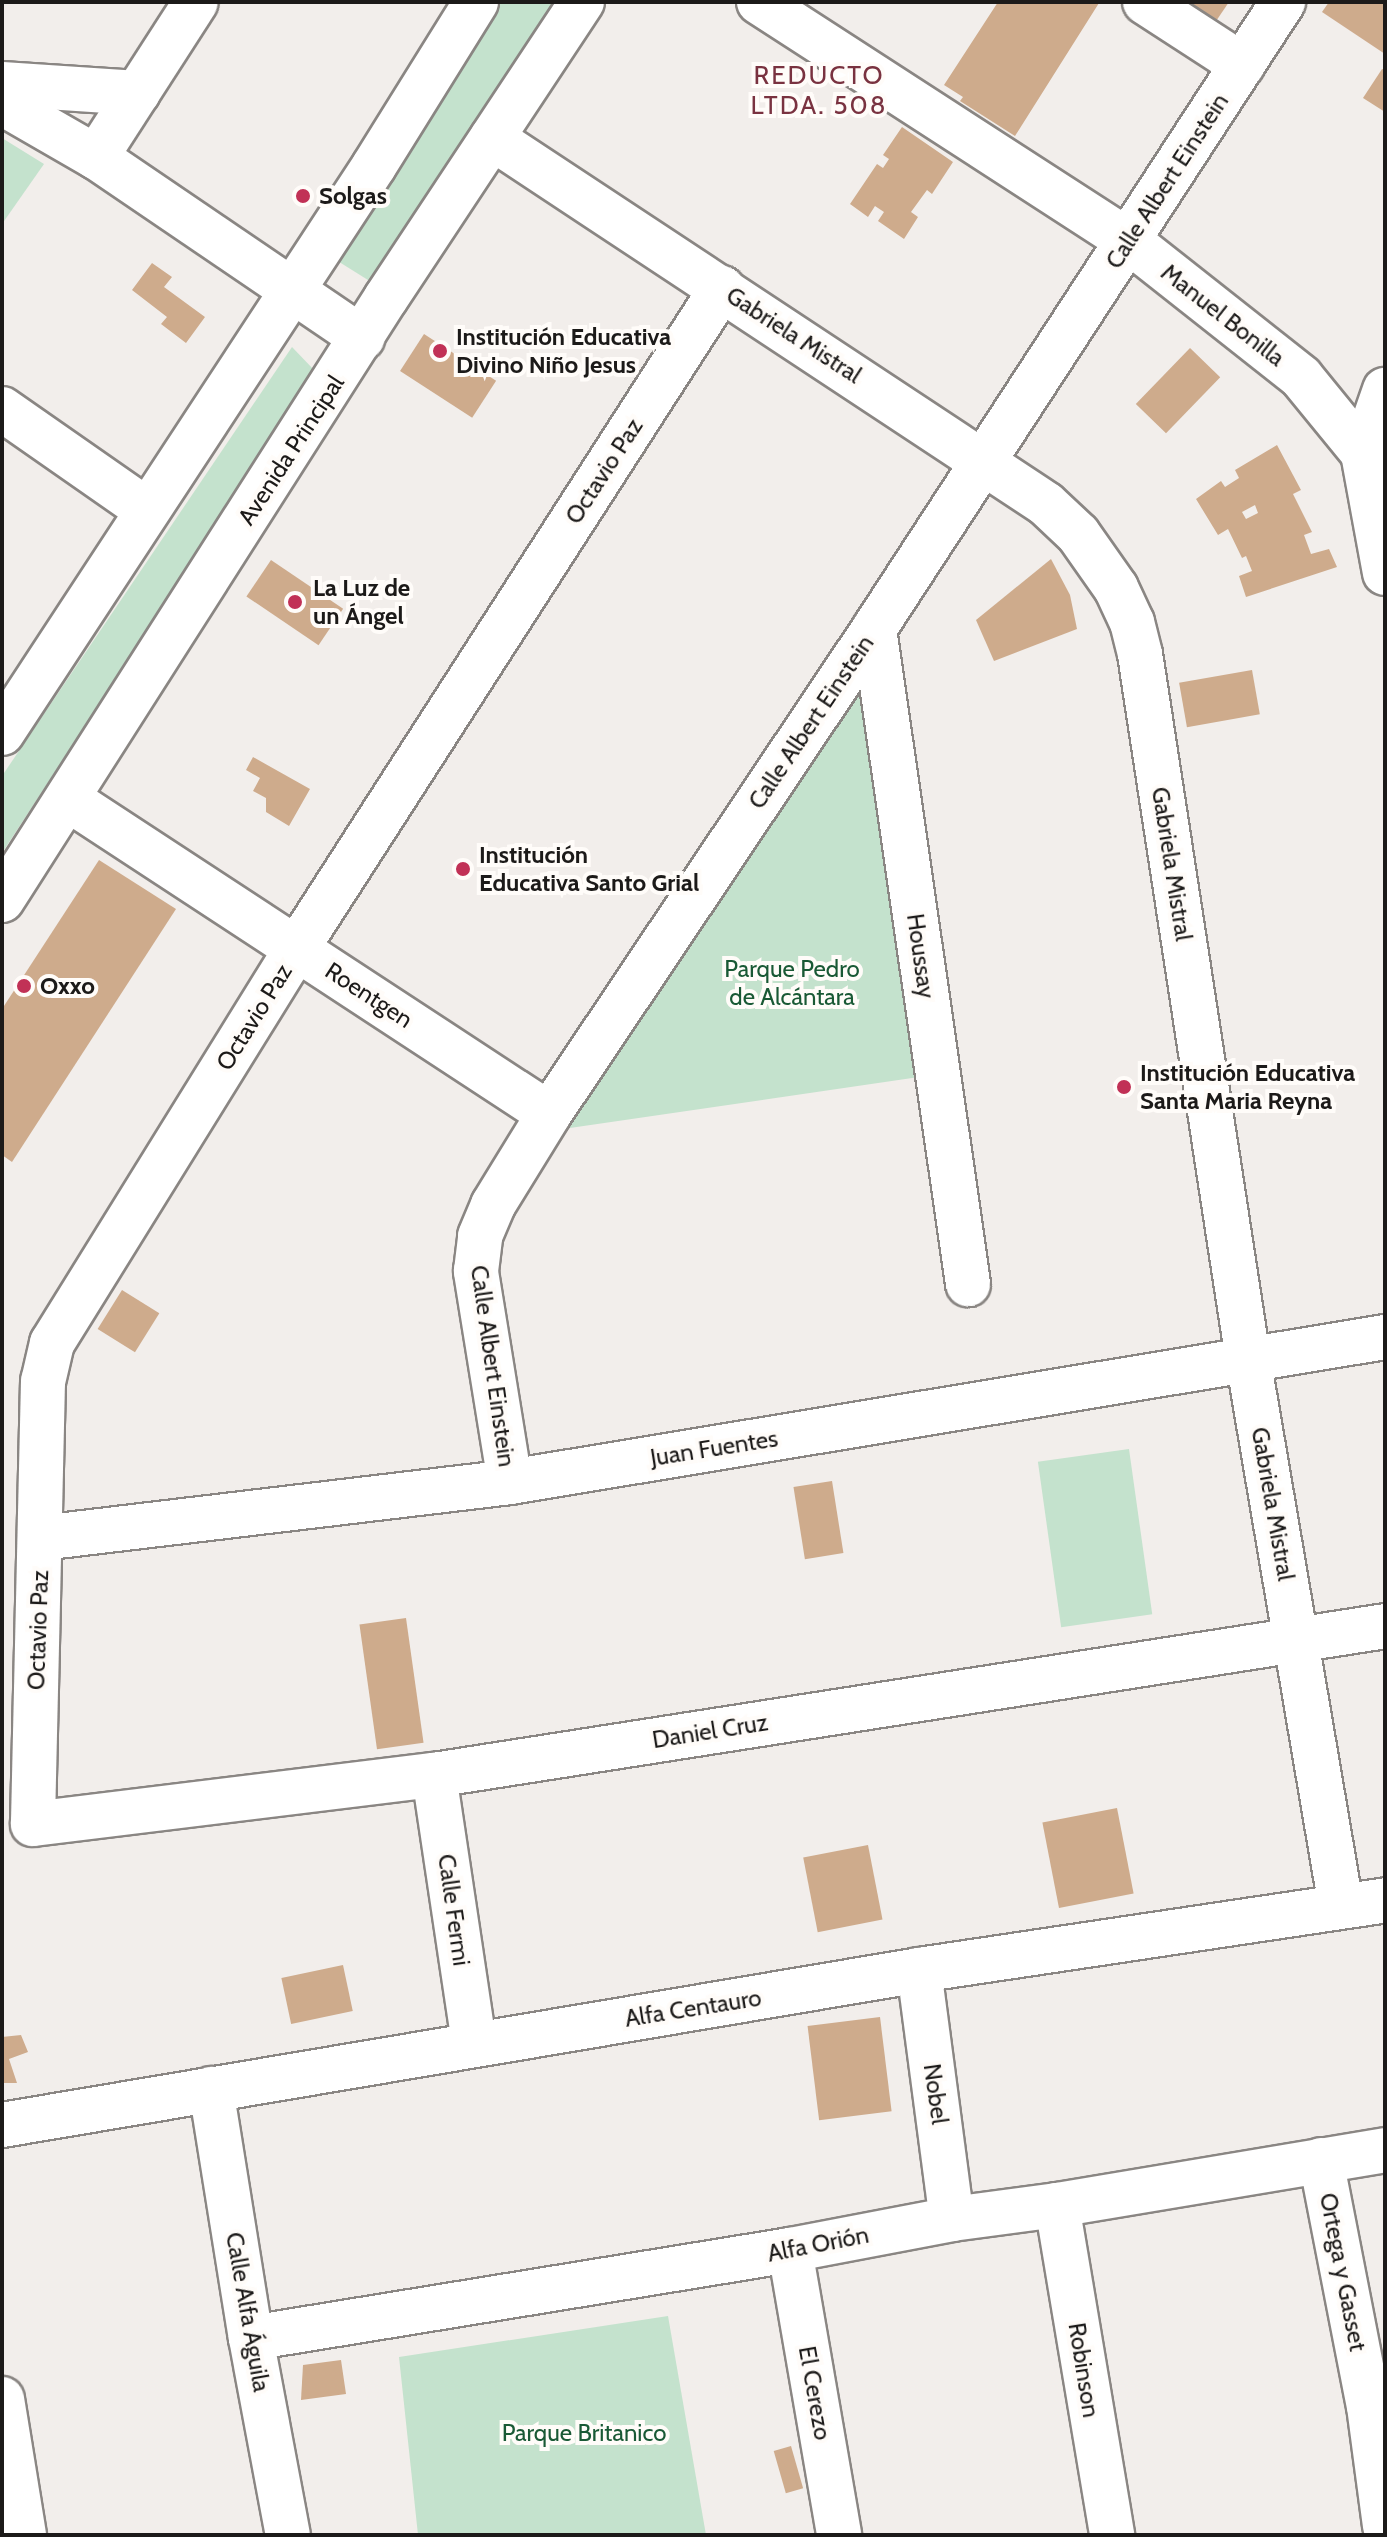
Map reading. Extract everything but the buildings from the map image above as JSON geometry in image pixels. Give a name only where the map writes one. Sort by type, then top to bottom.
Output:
[{"type":"street","points":[[96,157],[196,2]]},
{"type":"street","points":[[2,733],[291,292],[476,2]]},
{"type":"street","name":"Avenida Principal","points":[[2,900],[362,338],[582,2]]},
{"type":"street","name":"Manuel Bonilla","points":[[759,2],[1129,241],[1301,377],[1363,453],[1385,573]]},
{"type":"street","points":[[1145,2],[1242,65]]},
{"type":"street","name":"Calle Albert Einstein","points":[[510,1482],[481,1318],[476,1258],[493,1205],[549,1114],[874,629],[1283,2]]},
{"type":"street","points":[[2,84],[138,93]]},
{"type":"street","points":[[2,103],[96,157],[362,338]]},
{"type":"street","name":"Gabriela Mistral","points":[[492,138],[1046,504],[1078,534],[1116,588],[1132,622],[1151,724],[1248,1359],[1341,1906]]},
{"type":"street","name":"Octavio Paz","points":[[33,1824],[43,1381],[52,1343],[297,948],[722,288]]},
{"type":"street","points":[[1363,453],[1385,390]]},
{"type":"street","points":[[2,409],[147,510]]},
{"type":"street","name":"Houssay","points":[[874,629],[968,1284]]},
{"type":"street","name":"Roentgen","points":[[68,799],[549,1114]]},
{"type":"street","name":"Juan Fuentes","points":[[41,1538],[510,1482],[1385,1337]]},
{"type":"street","name":"Daniel Cruz","points":[[33,1824],[434,1775],[1385,1626]]},
{"type":"street","name":"Calle Fermi","points":[[434,1775],[474,2044]]},
{"type":"street","name":"Alfa Centauro","points":[[2,2125],[919,1970],[1385,1900]]},
{"type":"street","name":"Nobel","points":[[919,1970],[952,2219]]},
{"type":"street","name":"Calle Alfa Águila","points":[[211,2089],[251,2338],[288,2535]]},
{"type":"street","name":"Alfa Orión","points":[[251,2338],[790,2250],[952,2219],[1057,2205],[1385,2150]]},
{"type":"street","name":"Ortega y Gasset","points":[[1321,2160],[1377,2405],[1385,2526]]},
{"type":"street","name":"Robinson","points":[[1057,2205],[1112,2535]]},
{"type":"street","name":"El Cerezo","points":[[790,2250],[839,2535]]},
{"type":"street","points":[[2,2399],[24,2535]]},
{"type":"green space","points":[[497,2],[560,2],[376,285],[336,260]]},
{"type":"green space","points":[[2,138],[44,164],[2,224]]},
{"type":"green space","points":[[292,347],[316,372],[2,853],[2,776]]},
{"type":"green space","name":"Parque Pedro de Alcántara","points":[[864,669],[919,1077],[563,1129]]},
{"type":"green space","points":[[1129,1449],[1152,1614],[1061,1627],[1038,1462]]},
{"type":"green space","name":"Parque Britanico","points":[[668,2316],[706,2535],[418,2535],[399,2357]]},
{"type":"place","name":"Solgas","points":[[303,196]]},
{"type":"place","name":"Institución Educativa Divino Niño Jesus","points":[[440,351]]},
{"type":"place","name":"La Luz de un Ángel","points":[[295,602]]},
{"type":"place","name":"Institución Educativa Santo Grial","points":[[463,869]]},
{"type":"place","name":"Oxxo","points":[[24,986]]},
{"type":"place","name":"Institución Educativa Santa Maria Reyna","points":[[1124,1087]]},
{"type":"district","name":"REDUCTO LTDA. 508","points":[[819,91]]}]
